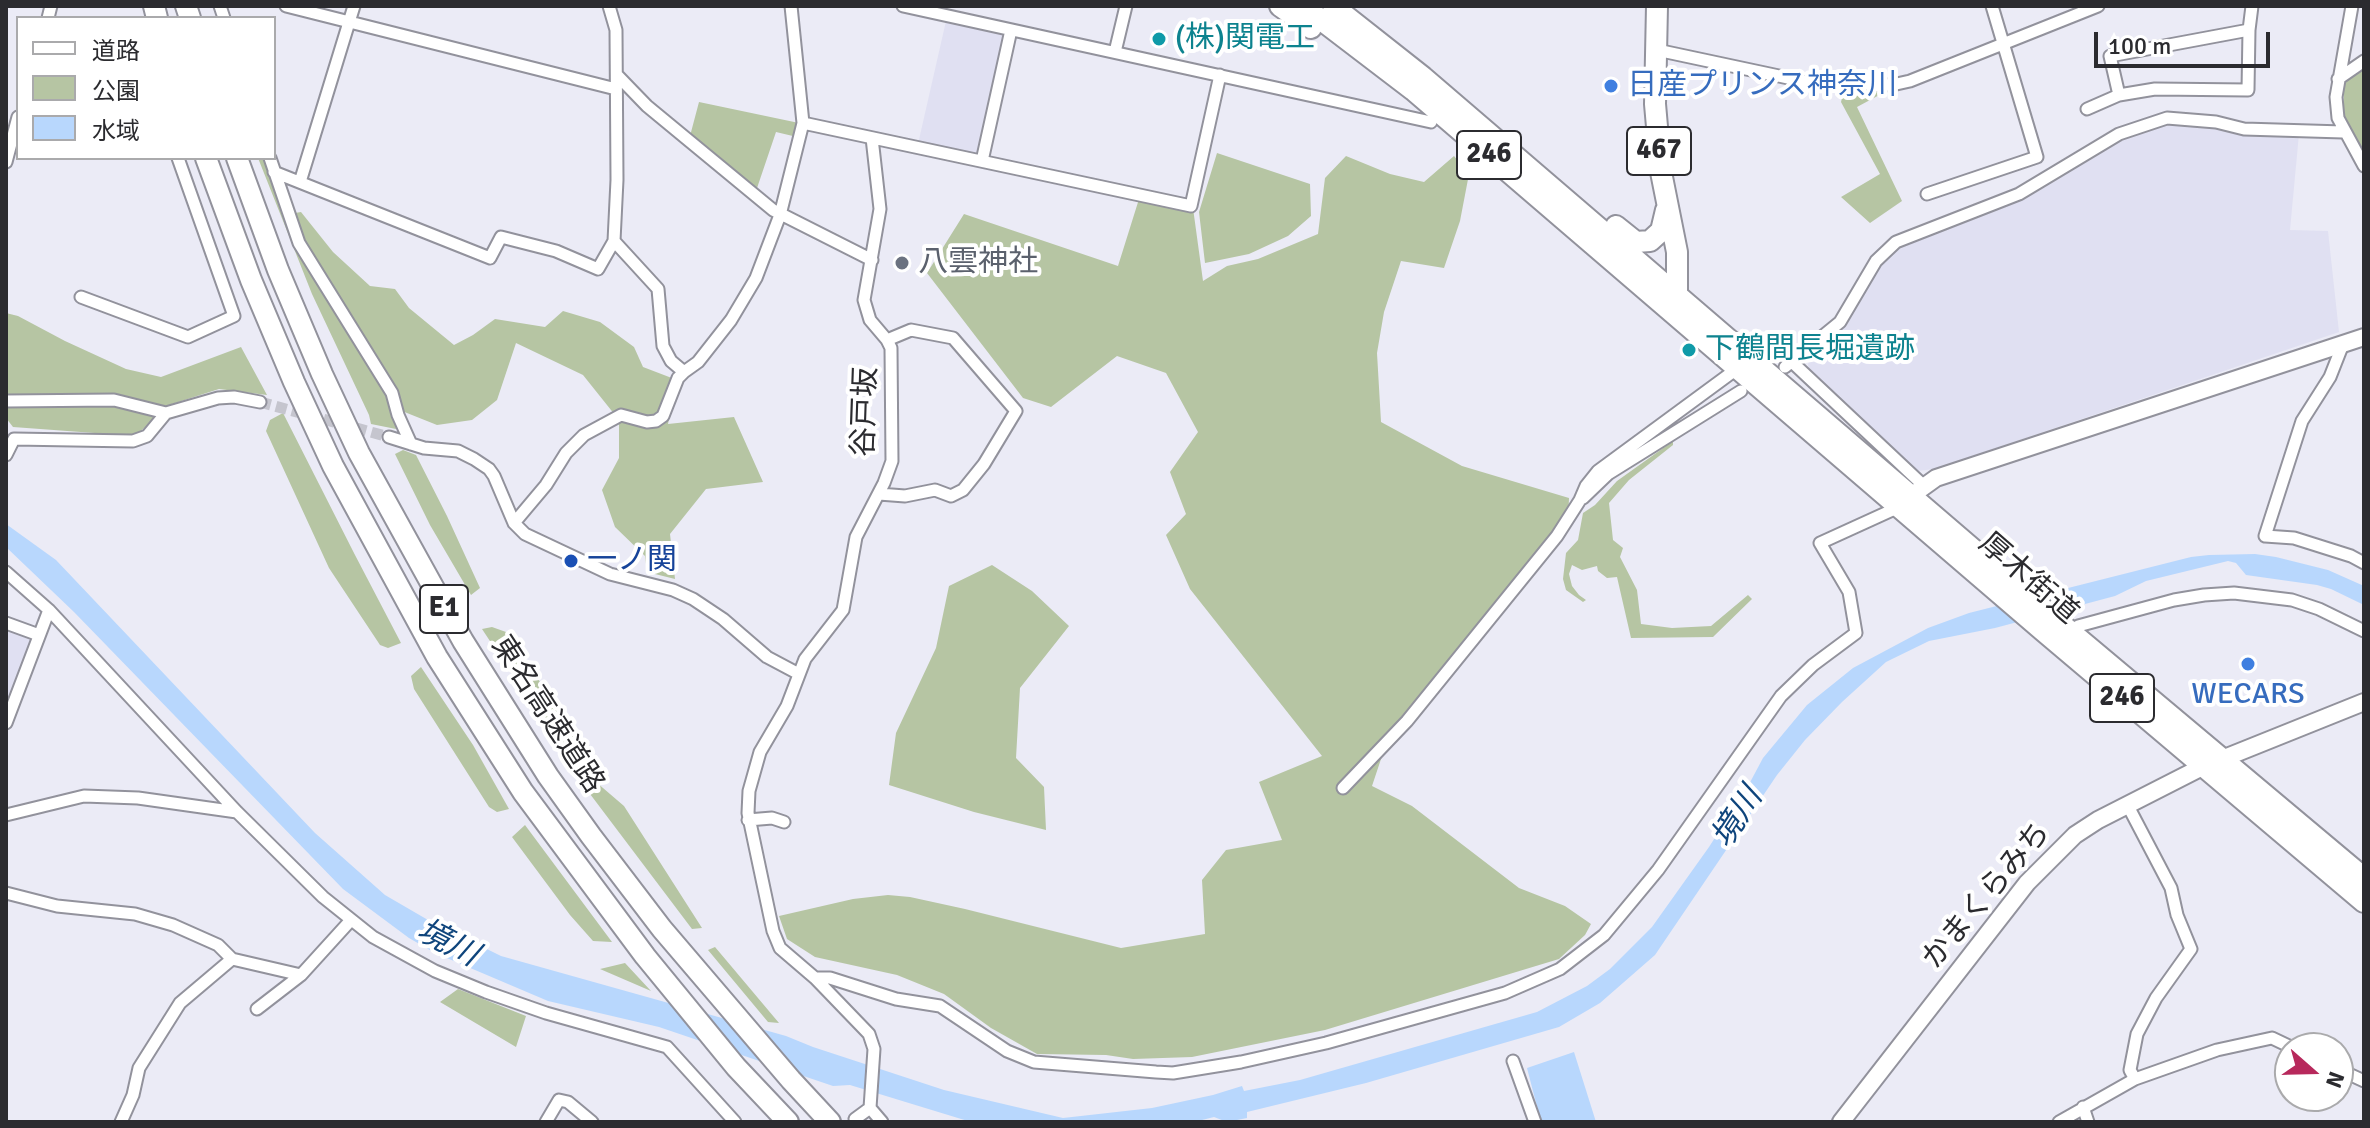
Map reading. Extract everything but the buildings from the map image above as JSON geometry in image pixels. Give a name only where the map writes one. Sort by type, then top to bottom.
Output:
[{"type":"highway","points":[[1280,6],[1350,56],[1556,230],[1632,278]]},
{"type":"highway","name":"246","points":[[1303,6],[1401,80],[1632,278],[1673,302]]},
{"type":"highway","name":"246","points":[[1333,6],[1388,47],[1612,230]]},
{"type":"highway","name":"246","points":[[1355,6],[1484,112],[1612,230],[1673,302]]},
{"type":"highway","name":"467","points":[[1657,6],[1655,104],[1667,205],[1677,252],[1673,302]]},
{"type":"highway","name":"東名高速道路","points":[[207,160],[251,280],[294,382],[333,466],[437,657],[523,792],[679,999],[736,1067],[788,1122]]},
{"type":"highway","name":"東名高速道路","points":[[238,160],[278,270],[322,374],[372,478],[455,628],[548,776],[591,836],[662,929],[830,1122]]},
{"type":"highway","points":[[1612,230],[1642,243],[1656,237],[1665,223],[1667,205]]},
{"type":"highway","name":"厚木街道","points":[[1673,302],[1738,368],[1911,496]]},
{"type":"highway","name":"厚木街道","points":[[1673,302],[1911,496],[2007,589],[2061,627],[2360,891]]},
{"type":"highway","name":"246","points":[[2260,805],[2364,864]]},
{"type":"highway","name":"246","points":[[2260,805],[2364,917]]},
{"type":"street","points":[[286,6],[616,89]]},
{"type":"street","points":[[300,182],[354,6]]},
{"type":"street","points":[[274,172],[490,258],[501,237],[556,251],[598,269],[614,241],[617,75],[616,30],[609,6]]},
{"type":"street","points":[[514,523],[546,485],[566,453],[584,435],[621,415],[647,422],[663,416],[678,378],[698,362],[731,320],[756,278],[780,215],[803,123],[791,6]]},
{"type":"street","points":[[903,6],[1431,122]]},
{"type":"street","points":[[1115,52],[1126,6]]},
{"type":"street","points":[[1927,194],[2037,157],[1992,6]]},
{"type":"street","points":[[1657,50],[1807,82],[1892,85],[1910,81],[2098,6]]},
{"type":"street","points":[[2087,109],[2119,95],[2155,89],[2248,90],[2252,6]]},
{"type":"street","points":[[2352,6],[2336,97],[2343,132],[2364,166]]},
{"type":"street","points":[[982,161],[1011,30]]},
{"type":"street","points":[[2119,95],[2110,56],[2249,30]]},
{"type":"street","points":[[2338,79],[2364,61]]},
{"type":"street","points":[[617,75],[647,106],[780,215],[872,260]]},
{"type":"street","points":[[803,123],[1191,206],[1220,75]]},
{"type":"street","points":[[1911,496],[1788,364],[1840,322],[1876,261],[1896,242],[2019,194],[2119,134],[2167,118],[2216,122],[2244,129],[2343,132]]},
{"type":"street","points":[[6,162],[16,124]]},
{"type":"street","name":"谷戸坂","points":[[870,1108],[874,1049],[869,1034],[815,978],[780,948],[748,820],[749,791],[760,752],[787,706],[805,659],[843,610],[856,537],[892,461],[891,358],[887,340],[870,320],[865,308],[880,209],[872,138]]},
{"type":"street","points":[[81,297],[188,337],[234,316],[179,160]]},
{"type":"street","points":[[271,160],[299,243],[392,393],[411,444]]},
{"type":"street","points":[[614,241],[658,289],[663,346],[671,361],[684,372]]},
{"type":"street","points":[[879,494],[905,496],[935,490],[951,496],[963,490],[984,464],[1016,411],[953,338],[911,330],[887,340]]},
{"type":"street","points":[[815,978],[830,978],[896,999],[940,1006],[1007,1051],[1034,1062],[1173,1073],[1326,1043],[1505,993],[1560,969],[1604,935],[1658,870],[1781,696],[1813,665],[1856,633],[1849,592],[1820,543],[1911,496],[1936,478],[2364,337]]},
{"type":"street","points":[[2343,344],[2330,377],[2302,421],[2265,536],[2305,541],[2364,563]]},
{"type":"street","points":[[1343,788],[1407,721],[1557,536],[1598,471],[1738,368]]},
{"type":"street","points":[[1580,500],[1608,474],[1741,391]]},
{"type":"street","points":[[6,401],[114,400],[166,413],[218,398],[241,397],[260,402]]},
{"type":"street","points":[[6,455],[14,439],[133,441],[147,436],[166,413]]},
{"type":"street","points":[[389,437],[424,448],[458,451],[489,469],[514,523],[525,534],[610,574],[673,590],[693,599],[723,619],[767,657],[799,674]]},
{"type":"street","points":[[6,572],[49,610],[237,812],[323,897],[351,920],[395,951],[486,992],[546,1013],[667,1047],[735,1122]]},
{"type":"street","points":[[2061,627],[2174,600],[2234,593],[2292,600],[2364,631]]},
{"type":"street","points":[[6,723],[49,610]]},
{"type":"street","points":[[6,623],[39,635]]},
{"type":"street","name":"かまくらみち","points":[[1841,1122],[2027,883],[2075,835],[2212,763],[2364,702]]},
{"type":"street","points":[[6,815],[84,796],[138,798],[237,812]]},
{"type":"street","points":[[2128,806],[2171,888],[2177,915],[2191,949],[2156,998],[2137,1034],[2130,1070],[2135,1079]]},
{"type":"street","points":[[748,820],[772,818],[784,822]]},
{"type":"street","points":[[6,893],[57,906],[135,914],[173,925],[218,945],[232,959],[301,975]]},
{"type":"street","points":[[257,1009],[301,975],[351,920]]},
{"type":"street","points":[[121,1122],[133,1095],[139,1068],[180,1003],[232,959]]},
{"type":"street","points":[[2059,1122],[2135,1079],[2217,1050],[2274,1039]]},
{"type":"street","points":[[1513,1061],[1535,1122]]},
{"type":"street","points":[[546,1122],[559,1100],[568,1102],[592,1122]]},
{"type":"street","points":[[2083,1107],[2088,1122]]},
{"type":"street","points":[[855,1119],[870,1108],[882,1122]]},
{"type":"shaded area","points":[[946,21],[1005,35],[982,161],[918,144]]},
{"type":"shaded area","points":[[2166,122],[2299,134],[2290,230],[2328,231],[2339,332],[1934,469],[1918,471],[1906,466],[1810,372],[1810,353],[1848,319],[1877,269],[1898,247],[2016,200],[2101,147]]},
{"type":"shaded area","points":[[6,628],[33,639],[6,710]]},
{"type":"green space","points":[[2364,70],[2364,161],[2343,132],[2344,80]]},
{"type":"green space","points":[[1880,88],[1883,93],[1857,107],[1902,201],[1870,223],[1841,197],[1880,174],[1841,102],[1844,90]]},
{"type":"green space","points":[[699,102],[799,123],[797,137],[776,132],[756,191],[690,136]]},
{"type":"green space","points":[[1217,153],[1310,184],[1311,216],[1288,236],[1249,254],[1205,263],[1199,212]]},
{"type":"green space","points":[[1346,156],[1390,174],[1424,182],[1454,156],[1469,174],[1460,221],[1444,268],[1401,261],[1384,312],[1377,353],[1381,422],[1462,466],[1569,498],[1568,522],[1385,747],[1372,786],[1412,806],[1519,888],[1565,906],[1591,924],[1585,935],[1559,959],[1325,1030],[1192,1057],[1133,1059],[1106,1055],[1037,1054],[991,1028],[944,994],[897,975],[815,957],[787,939],[779,916],[853,899],[888,895],[965,909],[1121,948],[1205,934],[1202,880],[1226,850],[1282,840],[1259,782],[1322,756],[1190,589],[1166,535],[1186,514],[1170,472],[1198,432],[1166,373],[1117,356],[1051,407],[1023,398],[927,273],[964,214],[1118,266],[1139,199],[1193,208],[1203,281],[1227,266],[1258,259],[1318,234],[1325,178]]},
{"type":"green space","points":[[259,160],[270,160],[299,243],[295,213],[301,212],[333,252],[370,286],[395,289],[409,308],[454,345],[495,319],[545,327],[563,311],[600,322],[634,347],[643,367],[677,380],[668,424],[734,417],[763,482],[706,489],[670,534],[675,579],[647,572],[645,556],[615,527],[602,490],[619,458],[619,420],[583,375],[516,343],[497,400],[472,420],[437,425],[402,411],[398,415],[396,429],[371,424],[312,294]]},
{"type":"green space","points":[[6,313],[126,369],[161,377],[241,347],[267,395],[219,389],[172,404],[135,436],[13,427],[6,418]]},
{"type":"green space","points":[[283,413],[401,643],[388,648],[380,645],[329,568],[266,431],[270,420]]},
{"type":"green space","points":[[1673,441],[1673,445],[1629,480],[1609,503],[1613,540],[1623,548],[1620,557],[1637,590],[1641,624],[1672,628],[1711,626],[1748,595],[1752,599],[1713,637],[1631,638],[1617,577],[1607,578],[1598,571],[1597,566],[1582,570],[1572,565],[1569,574],[1572,586],[1586,600],[1583,602],[1566,590],[1563,579],[1566,553],[1578,540],[1583,513],[1617,481]]},
{"type":"green space","points":[[403,450],[416,455],[447,516],[480,588],[471,595],[430,525],[395,454]]},
{"type":"green space","points":[[992,565],[1032,591],[1069,626],[1020,688],[1016,758],[1044,787],[1046,830],[974,812],[889,785],[896,733],[936,648],[949,586]]},
{"type":"green space","points":[[492,627],[506,632],[585,748],[581,763],[574,768],[482,629]]},
{"type":"green space","points":[[421,667],[473,745],[509,809],[497,812],[489,807],[414,689],[411,676]]},
{"type":"green space","points":[[596,782],[624,806],[702,928],[692,929],[584,786]]},
{"type":"green space","points":[[525,825],[612,942],[593,941],[512,837]]},
{"type":"green space","points":[[715,947],[779,1023],[768,1022],[708,950]]},
{"type":"green space","points":[[625,963],[651,991],[600,969]]},
{"type":"green space","points":[[458,989],[526,1016],[516,1047],[440,1002]]},
{"type":"water","name":"境川","points":[[6,524],[56,560],[315,833],[385,895],[428,920],[501,956],[786,1036],[944,1090],[1063,1118],[1152,1108],[1242,1086],[1244,1091],[1300,1080],[1537,1012],[1587,986],[1610,969],[1652,927],[1709,847],[1763,758],[1807,705],[1853,668],[1928,628],[1969,613],[2209,555],[2255,554],[2328,570],[2364,586],[2364,605],[2317,585],[2246,575],[2236,563],[2228,561],[2146,581],[2115,596],[1995,628],[1929,641],[1886,662],[1805,740],[1777,775],[1655,955],[1600,1003],[1559,1027],[1366,1083],[1247,1112],[1247,1118],[1227,1122],[1214,1117],[1194,1122],[971,1122],[850,1085],[833,1086],[659,1027],[548,1001],[435,953],[409,938],[343,889],[74,612],[6,547]]},
{"type":"water","points":[[1574,1052],[1596,1122],[1541,1122],[1527,1068]]},
{"type":"tunnel","points":[[260,402],[389,437]]},
{"type":"place","name":"(株)関電工","points":[[1159,39]]},
{"type":"place","name":"日産プリンス神奈川","points":[[1611,86]]},
{"type":"place","name":"八雲神社","points":[[902,263]]},
{"type":"place","name":"下鶴間長堀遺跡","points":[[1689,350]]},
{"type":"place","name":"一ノ関","points":[[571,561]]},
{"type":"place","name":"WECARS","points":[[2248,664]]}]
